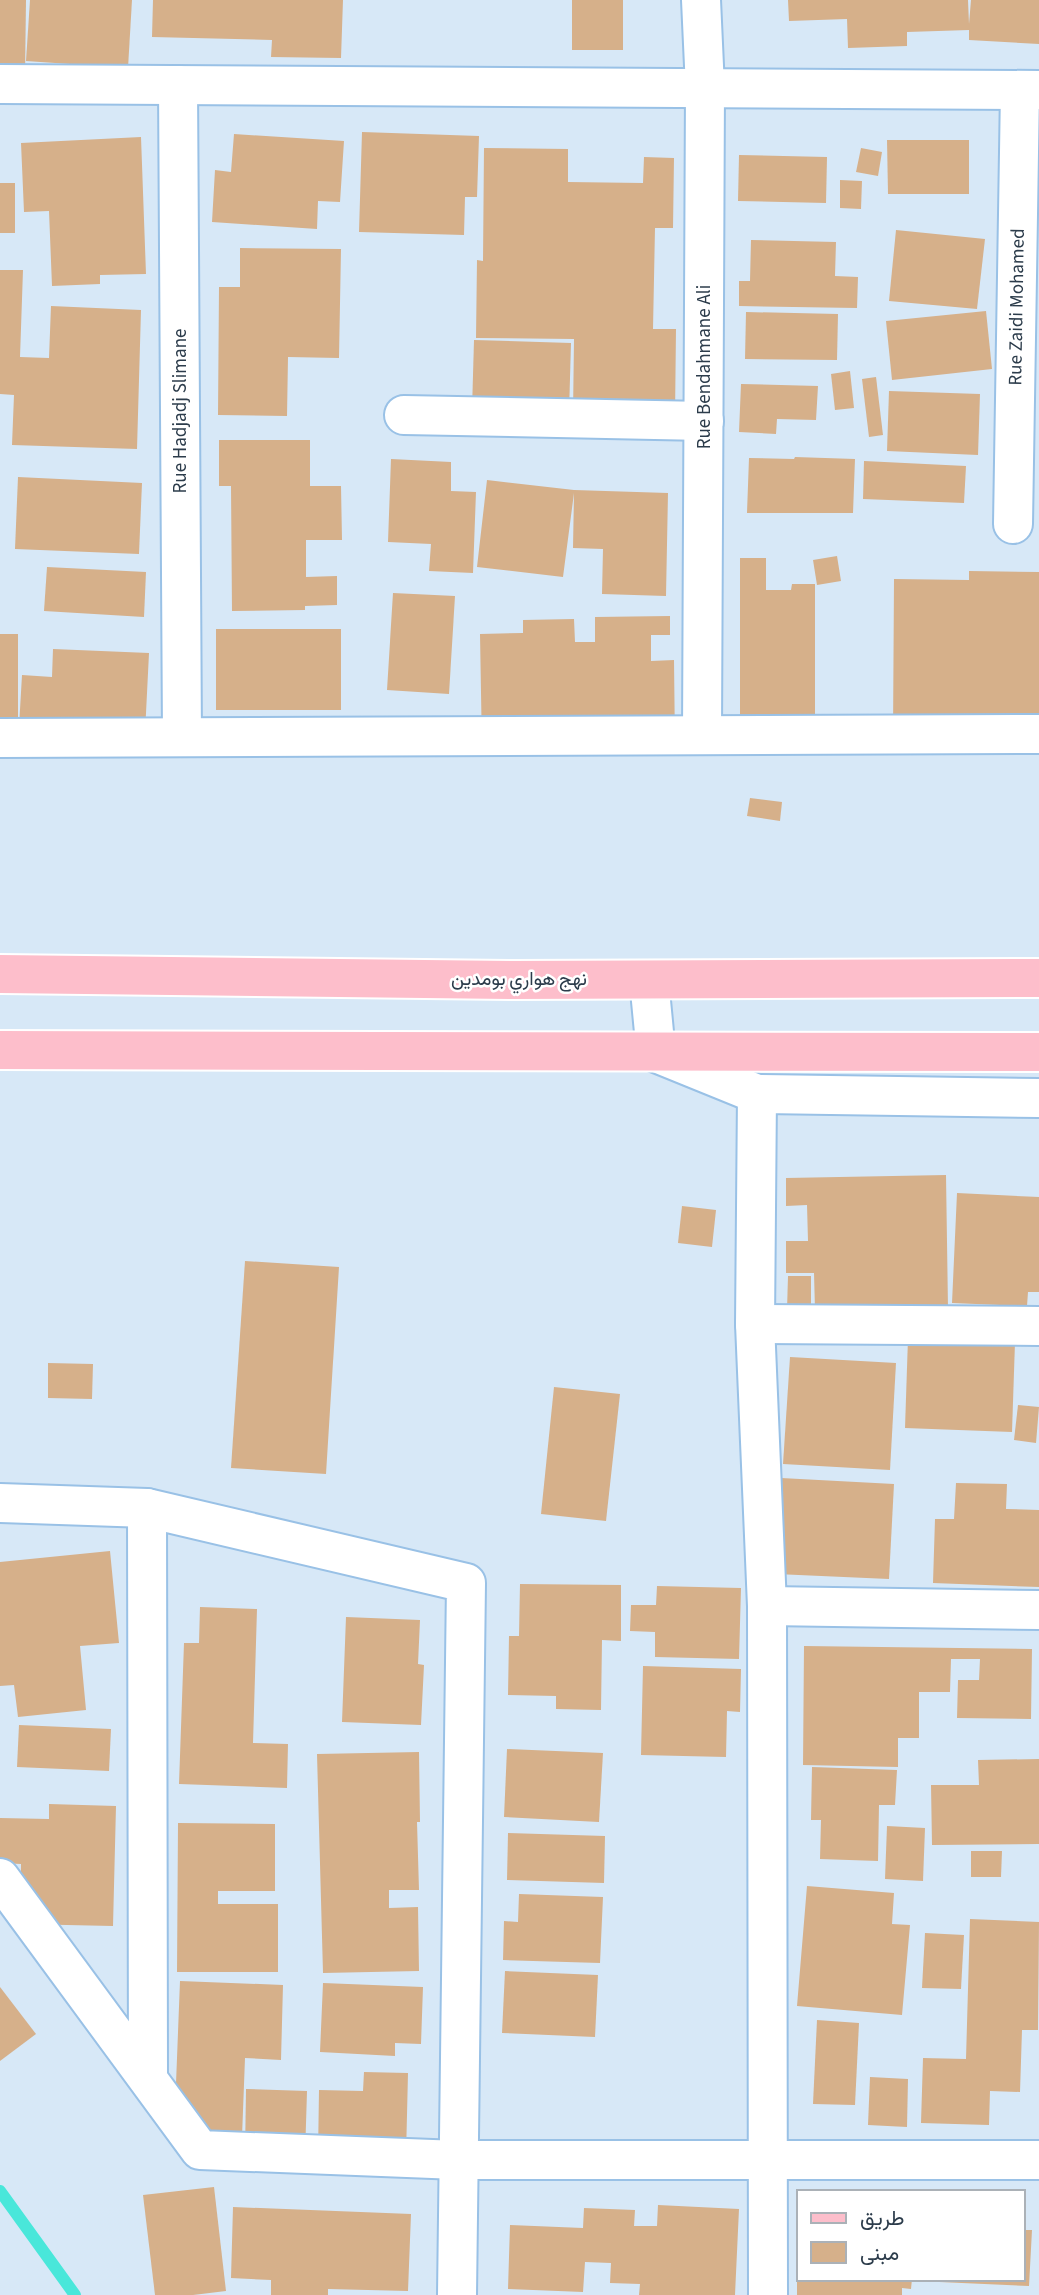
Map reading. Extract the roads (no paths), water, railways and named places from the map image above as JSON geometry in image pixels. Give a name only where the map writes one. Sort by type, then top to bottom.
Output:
[{"type":"main road","name":"نهج هواري بومدين","points":[[0,974],[649,980],[1039,978]]},
{"type":"main road","points":[[0,1050],[1039,1052]]},
{"type":"street","name":"Rue Bendahmane Ali","points":[[701,0],[705,88],[702,734]]},
{"type":"street","points":[[0,84],[1029,90]]},
{"type":"street","name":"Rue Hadjadj Slimane","points":[[178,85],[182,737]]},
{"type":"street","name":"Rue Zaidi Mohamed","points":[[1013,524],[1029,90]]},
{"type":"street","points":[[404,415],[704,421]]},
{"type":"street","points":[[0,737],[1039,734]]},
{"type":"street","points":[[649,980],[656,1053],[757,1094],[1039,1098]]},
{"type":"street","points":[[757,1094],[755,1324],[767,1606],[768,2295]]},
{"type":"street","points":[[755,1324],[1039,1326]]},
{"type":"street","points":[[0,1503],[147,1508],[466,1583],[457,2295]]},
{"type":"street","points":[[147,1508],[148,2078]]},
{"type":"street","points":[[767,1606],[1039,1610]]},
{"type":"street","points":[[0,1878],[200,2150],[458,2160],[1039,2160]]},
{"type":"waterway","points":[[0,2191],[75,2295]]}]
